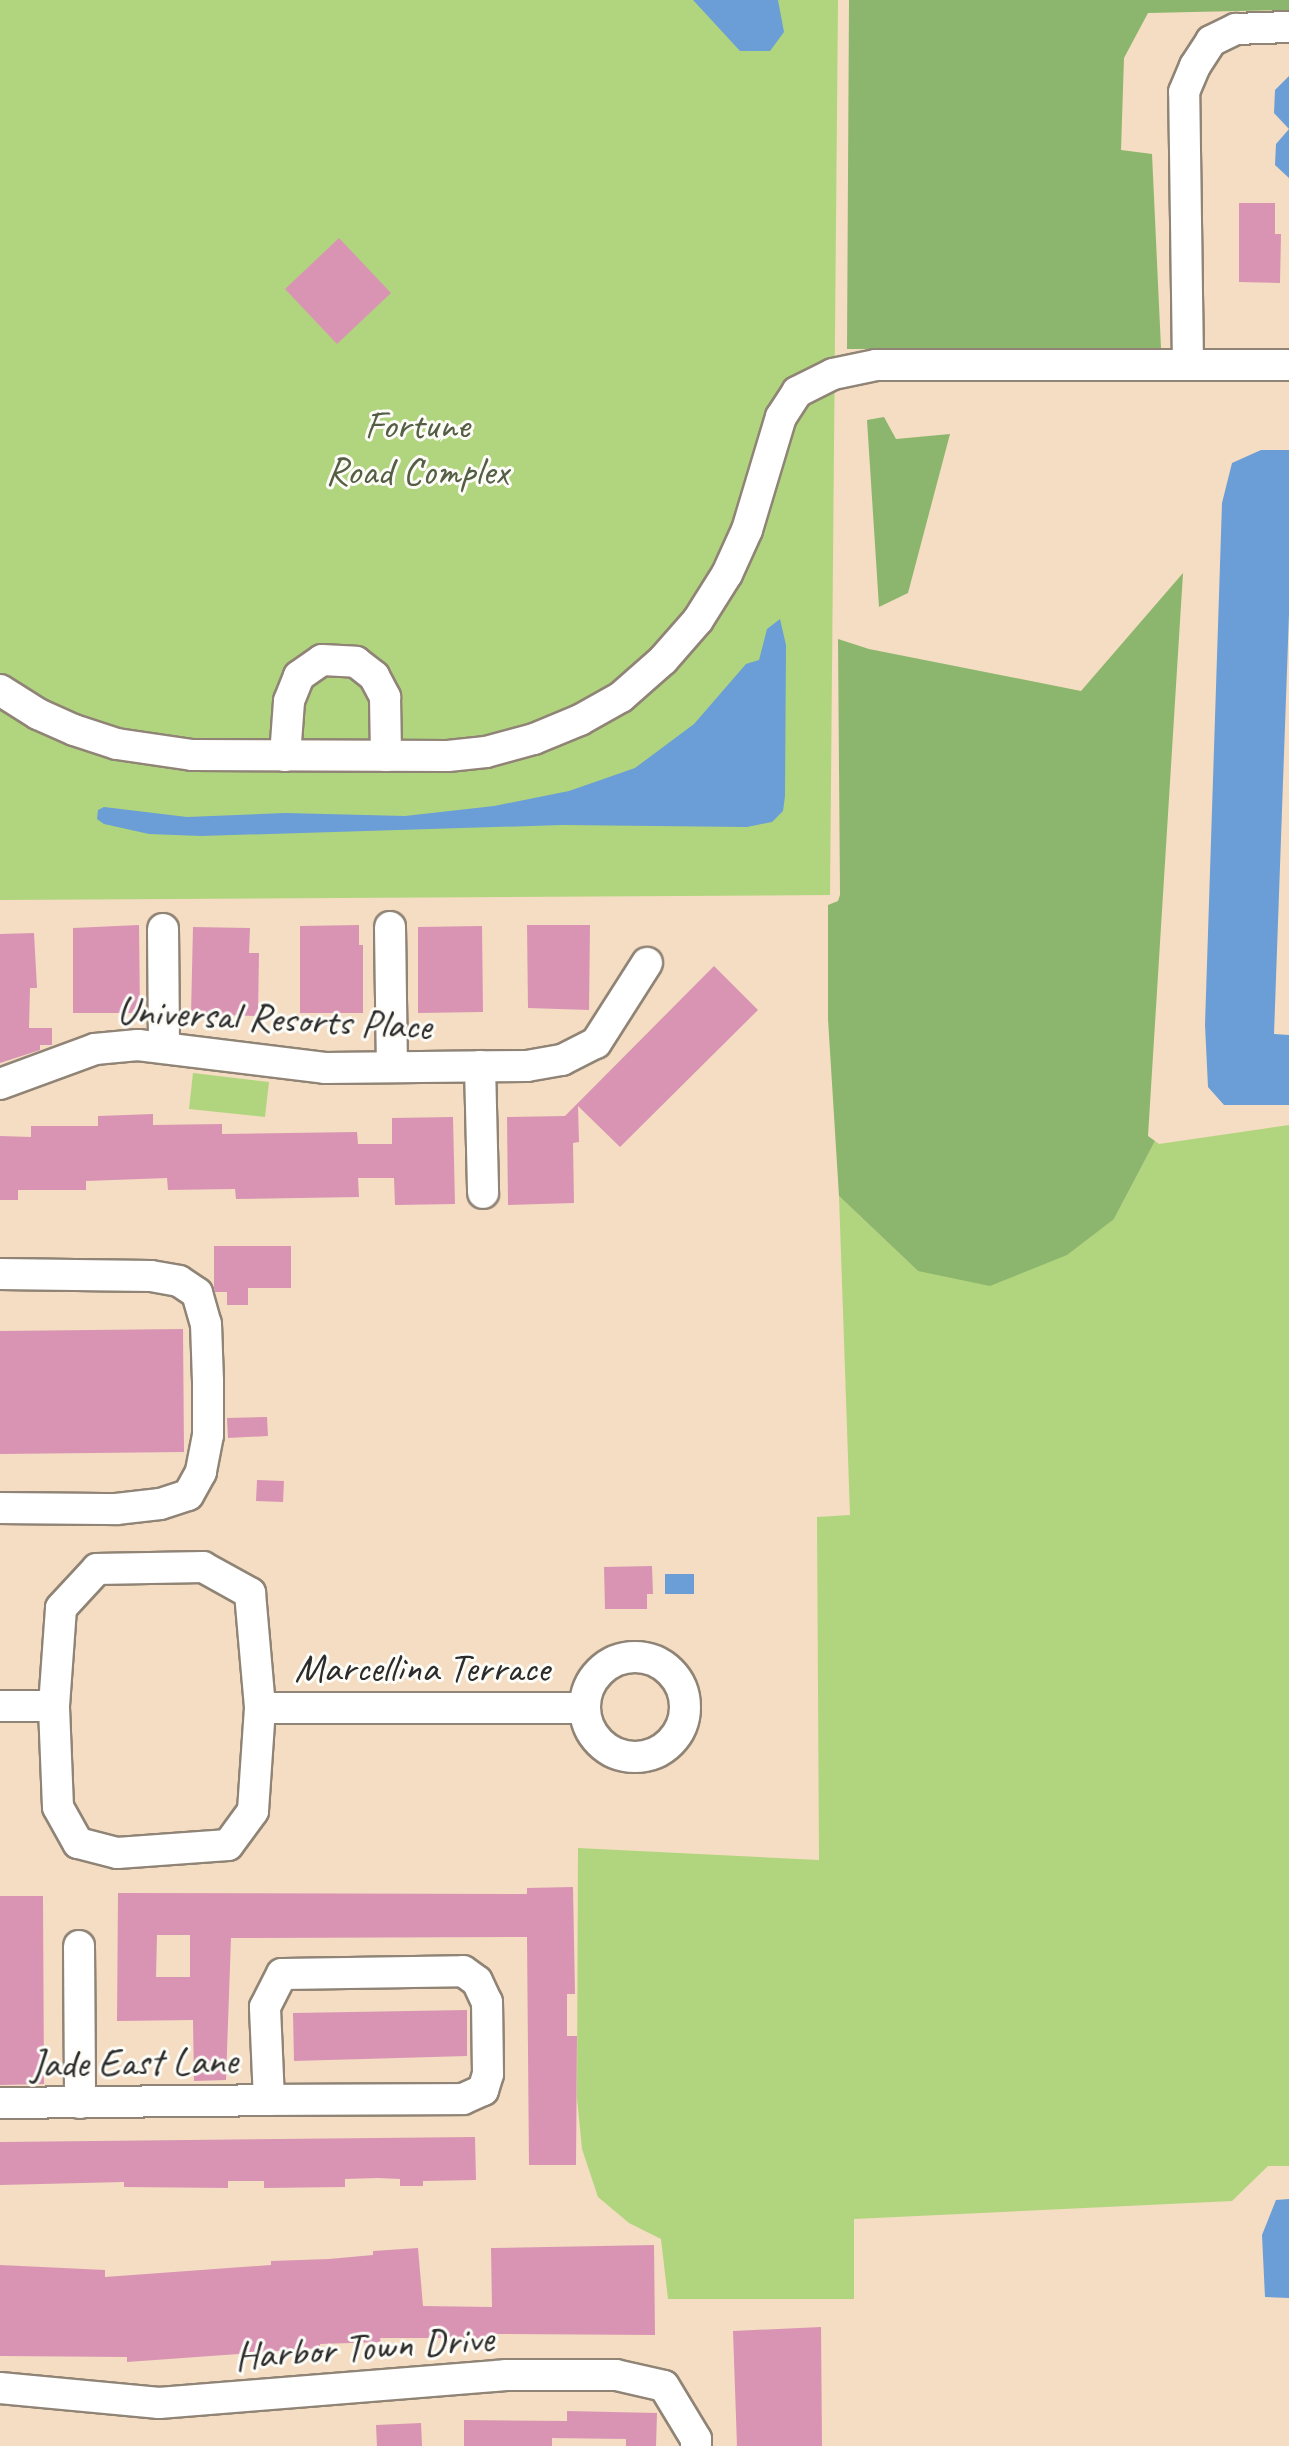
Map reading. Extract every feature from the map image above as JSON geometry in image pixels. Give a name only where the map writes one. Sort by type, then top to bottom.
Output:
[{"type":"street","points":[[1188,365],[1184,92],[1195,66],[1211,41],[1236,29],[1289,27]]},
{"type":"street","points":[[0,690],[38,714],[117,744],[192,755],[386,756],[486,752],[534,739],[621,697],[663,660],[698,620],[727,574],[747,530],[781,417],[797,392],[833,374],[876,365],[1289,365]]},
{"type":"street","points":[[285,756],[289,701],[299,676],[322,660],[356,662],[374,676],[385,697],[386,756]]},
{"type":"street","points":[[390,927],[392,1067]]},
{"type":"street","points":[[163,929],[164,1048]]},
{"type":"street","name":"Universal Resorts Place","points":[[0,1084],[95,1049],[138,1045],[325,1068],[527,1066],[562,1060],[596,1043],[647,963]]},
{"type":"street","points":[[480,1066],[483,1193]]},
{"type":"street","points":[[0,1274],[151,1276],[179,1281],[197,1293],[206,1324],[208,1435],[201,1472],[188,1495],[160,1504],[116,1509],[0,1508]]},
{"type":"street","points":[[203,1567],[250,1593],[260,1708],[253,1811],[228,1845],[117,1853],[78,1843],[58,1807],[54,1706],[61,1608],[97,1569],[203,1567]]},
{"type":"street","points":[[0,1706],[54,1706]]},
{"type":"street","name":"Marcellina Terrace","points":[[260,1708],[584,1708]]},
{"type":"street","points":[[79,1946],[80,2103]]},
{"type":"street","name":"Jade East Lane","points":[[0,2103],[463,2099],[483,2090],[488,2074],[487,2002],[477,1981],[463,1971],[282,1974],[265,2007],[269,2100]]},
{"type":"street","name":"Harbor Town Drive","points":[[0,2388],[159,2403],[506,2375],[616,2375],[664,2386],[696,2439],[696,2446]]},
{"type":"green space","name":"Fortune Road Complex","points":[[0,0],[838,0],[830,895],[0,900]]},
{"type":"green space","points":[[849,0],[1289,0],[1289,10],[1148,13],[1124,58],[1121,150],[1152,154],[1161,348],[847,349]]},
{"type":"green space","points":[[884,417],[896,439],[950,434],[908,593],[879,607],[867,420]]},
{"type":"green space","points":[[1183,573],[1148,1136],[1155,1141],[1114,1219],[1067,1255],[990,1286],[918,1271],[839,1196],[828,1019],[828,905],[838,901],[840,895],[838,639],[869,649],[1081,691]]},
{"type":"green space","points":[[193,1073],[269,1082],[265,1117],[189,1109]]},
{"type":"green space","points":[[1289,1125],[1289,2166],[1268,2166],[1232,2201],[854,2219],[854,2299],[668,2299],[661,2239],[629,2223],[598,2197],[582,2149],[577,2098],[578,1848],[819,1860],[817,1517],[850,1515],[839,1196],[918,1271],[1114,1219],[1155,1141],[1159,1144]]},
{"type":"water","points":[[693,0],[778,0],[784,32],[770,51],[740,51]]},
{"type":"water","points":[[1289,76],[1289,129],[1274,113],[1275,90]]},
{"type":"water","points":[[1289,129],[1289,178],[1275,165],[1276,144]]},
{"type":"water","points":[[1261,450],[1289,450],[1289,614],[1274,1034],[1289,1035],[1289,1105],[1224,1105],[1208,1087],[1205,1025],[1222,503],[1232,463]]},
{"type":"water","points":[[780,619],[786,645],[785,796],[783,811],[772,822],[747,827],[563,825],[201,836],[149,834],[104,824],[97,819],[98,810],[104,807],[187,817],[285,813],[405,816],[494,806],[569,791],[635,768],[694,724],[746,664],[759,660],[767,629]]},
{"type":"water","points":[[665,1574],[694,1574],[694,1594],[665,1594]]},
{"type":"water","points":[[1289,2199],[1289,2298],[1265,2297],[1262,2235],[1276,2200]]},
{"type":"building","points":[[1239,203],[1275,203],[1275,234],[1281,234],[1280,283],[1239,282]]},
{"type":"building","points":[[339,238],[391,293],[337,344],[285,289]]},
{"type":"building","points":[[139,925],[140,1013],[73,1013],[73,928]]},
{"type":"building","points":[[359,925],[359,945],[363,945],[363,1013],[300,1013],[300,926]]},
{"type":"building","points":[[527,925],[590,925],[589,1010],[528,1008]]},
{"type":"building","points":[[482,926],[483,1012],[418,1013],[418,927]]},
{"type":"building","points":[[193,927],[250,928],[249,953],[259,953],[258,1016],[191,1014]]},
{"type":"building","points":[[34,933],[37,988],[30,988],[29,1028],[52,1028],[52,1045],[40,1045],[40,1050],[0,1063],[0,934]]},
{"type":"building","points":[[714,966],[758,1010],[620,1147],[578,1106],[579,1142],[573,1143],[574,1203],[508,1205],[507,1117],[565,1116]]},
{"type":"building","points":[[153,1114],[153,1125],[222,1124],[222,1134],[357,1132],[358,1144],[392,1144],[392,1118],[453,1117],[455,1204],[395,1205],[394,1178],[358,1178],[359,1197],[236,1199],[235,1189],[168,1190],[167,1178],[86,1181],[86,1190],[18,1190],[18,1200],[0,1200],[0,1136],[31,1137],[31,1126],[98,1126],[98,1116]]},
{"type":"building","points":[[214,1246],[291,1246],[291,1288],[248,1288],[248,1305],[227,1305],[227,1292],[215,1292],[214,1288]]},
{"type":"building","points":[[183,1329],[184,1452],[0,1454],[0,1331]]},
{"type":"building","points":[[267,1417],[268,1436],[228,1438],[227,1418]]},
{"type":"building","points":[[257,1480],[284,1481],[283,1502],[256,1501]]},
{"type":"building","points":[[652,1566],[653,1594],[647,1594],[647,1609],[605,1609],[604,1567]]},
{"type":"building","points":[[573,1887],[575,1994],[567,1994],[567,2036],[577,2036],[576,2165],[529,2165],[527,1937],[231,1938],[226,2080],[194,2081],[193,2020],[117,2021],[118,1893],[527,1894],[527,1888]],"holes":[[[157,1935],[190,1935],[190,1977],[156,1977]]]},
{"type":"building","points":[[0,1896],[43,1896],[44,2084],[0,2085]]},
{"type":"building","points":[[467,2010],[467,2056],[294,2061],[293,2013]]},
{"type":"building","points":[[475,2137],[476,2180],[423,2181],[423,2186],[400,2186],[400,2179],[378,2178],[345,2179],[345,2187],[264,2188],[264,2181],[228,2181],[228,2188],[124,2187],[124,2182],[0,2185],[0,2142]]},
{"type":"building","points":[[654,2245],[655,2335],[494,2334],[494,2338],[380,2338],[381,2342],[320,2344],[320,2348],[127,2362],[127,2357],[0,2356],[0,2265],[105,2270],[105,2277],[271,2265],[271,2261],[329,2259],[373,2255],[373,2251],[418,2248],[423,2306],[492,2307],[491,2248]]},
{"type":"building","points":[[821,2327],[822,2446],[737,2446],[733,2331]]},
{"type":"building","points":[[567,2411],[657,2413],[656,2446],[626,2446],[626,2439],[552,2438],[552,2446],[464,2446],[464,2420],[567,2421]]},
{"type":"building","points":[[421,2423],[422,2446],[377,2446],[376,2425]]}]
